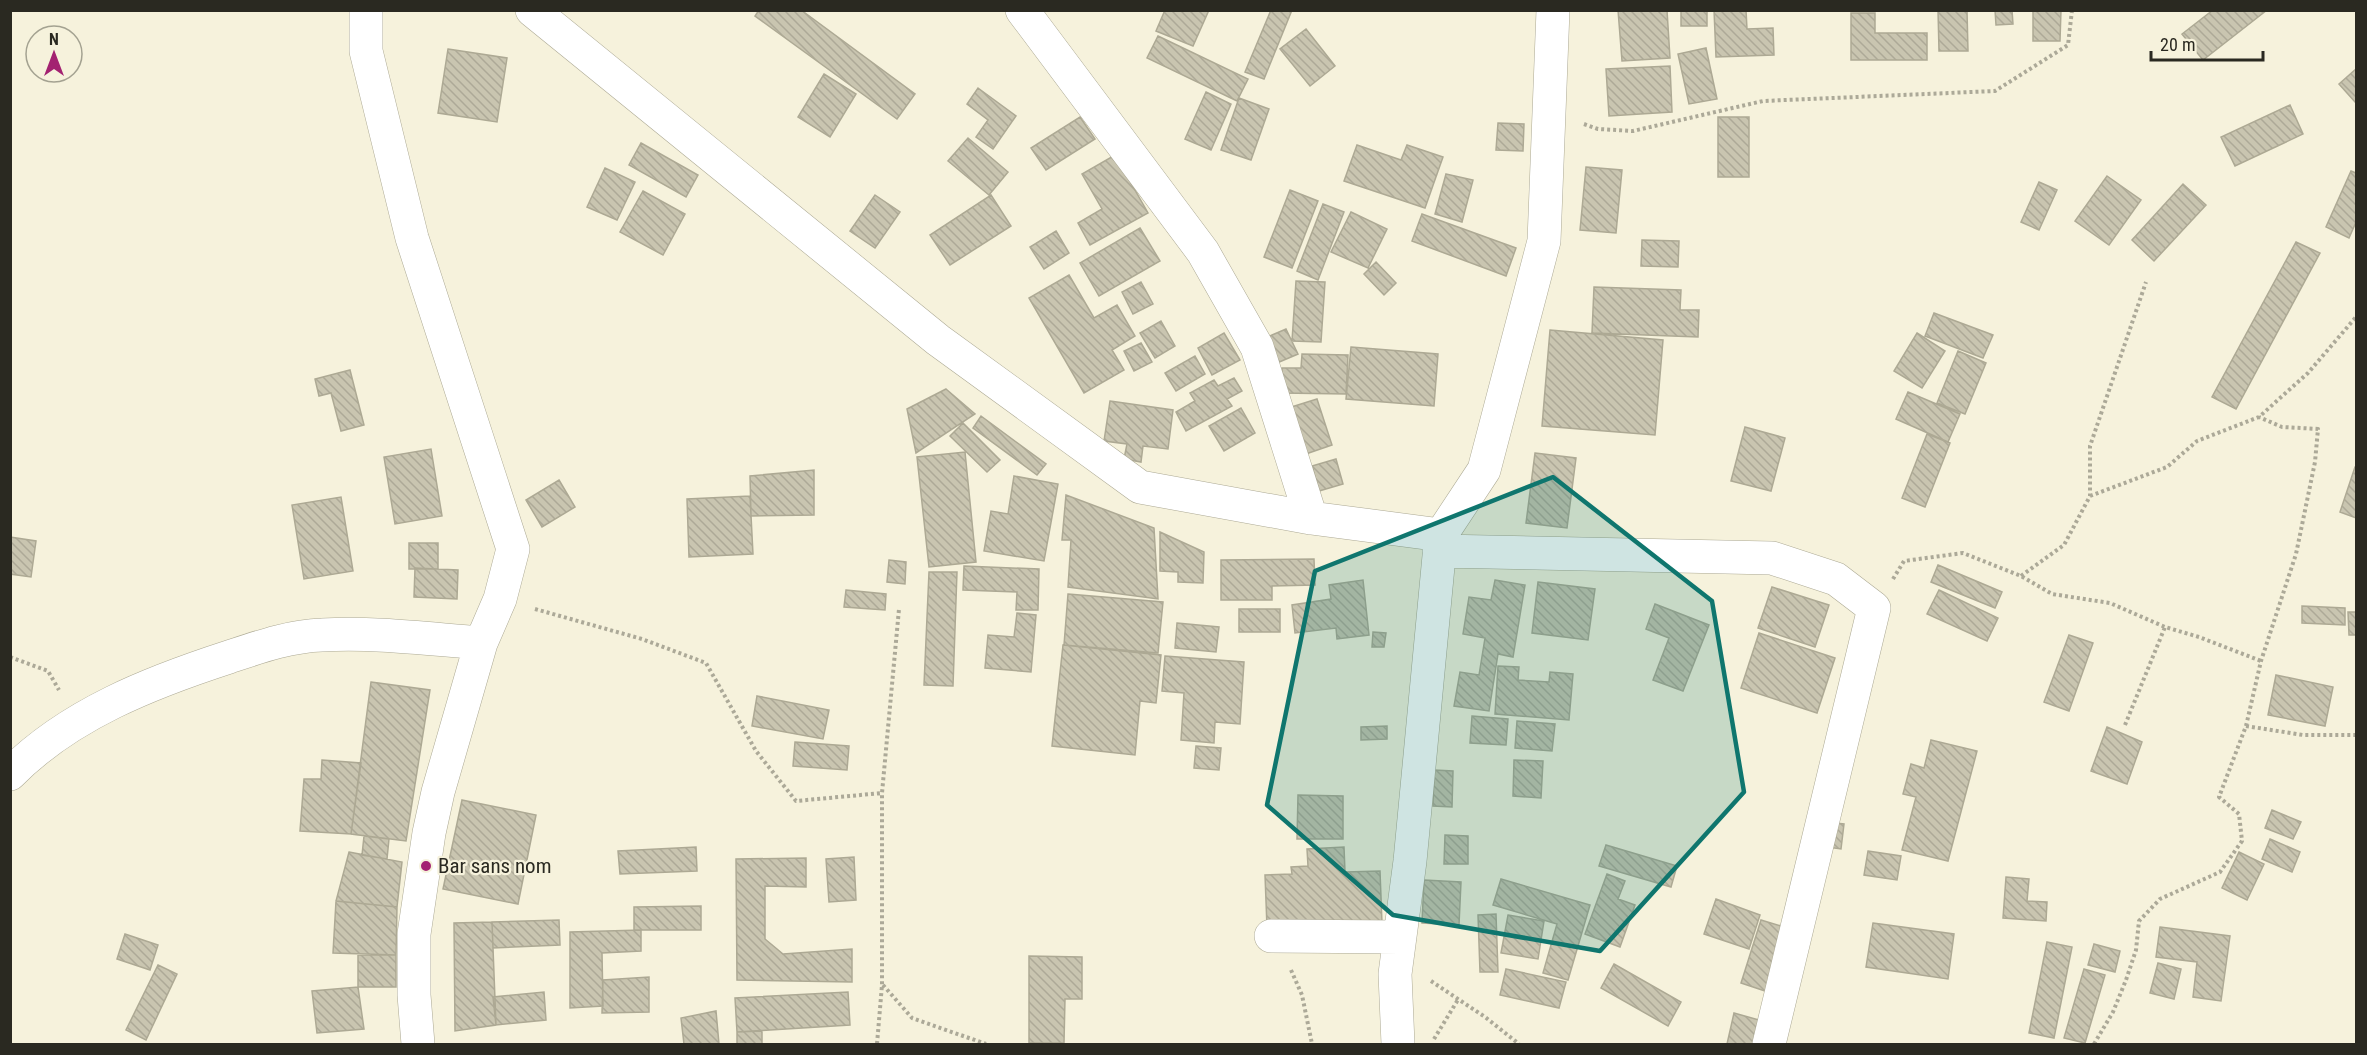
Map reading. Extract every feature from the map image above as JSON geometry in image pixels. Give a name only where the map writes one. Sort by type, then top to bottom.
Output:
[{"type":"street","points":[[366,10],[366,51],[412,238],[513,549],[500,599],[481,644],[438,792],[414,934],[414,995],[418,1044]]},
{"type":"street","points":[[532,10],[938,340],[1140,487],[1440,543],[1772,558],[1836,579],[1874,608],[1769,1044]]},
{"type":"street","points":[[1022,10],[1203,252],[1257,347],[1311,518]]},
{"type":"street","points":[[1398,1044],[1395,974],[1410,861],[1440,543],[1484,470],[1544,241],[1552,10]]},
{"type":"street","points":[[10,774],[77,721],[170,676],[266,645],[320,635],[375,634],[481,644]]},
{"type":"street","points":[[1271,936],[1400,937]]},
{"type":"path","points":[[1549,114],[1598,129],[1633,130],[1763,101],[1995,91],[2068,45],[2072,10]]},
{"type":"path","points":[[2021,576],[2064,545],[2090,496],[2090,446],[2146,282]]},
{"type":"path","points":[[2090,496],[2167,467],[2197,441],[2259,417],[2308,373],[2356,317]]},
{"type":"path","points":[[2094,1044],[2113,1012],[2126,980],[2136,950],[2139,921],[2160,899],[2220,872],[2242,841],[2239,814],[2219,797],[2246,726],[2261,661],[2296,554],[2315,462],[2318,429],[2282,427],[2259,417]]},
{"type":"path","points":[[1874,608],[1904,561],[1964,553],[2021,576],[2052,594],[2110,603],[2164,627],[2199,637],[2261,661]]},
{"type":"path","points":[[500,599],[642,639],[706,663],[756,751],[796,801],[882,793]]},
{"type":"path","points":[[877,1044],[882,985],[882,793],[899,609]]},
{"type":"path","points":[[2125,724],[2164,627]]},
{"type":"path","points":[[10,657],[48,671],[77,721]]},
{"type":"path","points":[[2246,726],[2303,735],[2356,735]]},
{"type":"path","points":[[1271,936],[1289,965],[1302,995],[1312,1044]]},
{"type":"path","points":[[1395,974],[1436,982],[1519,1044]]},
{"type":"path","points":[[882,985],[912,1018],[986,1044]]},
{"type":"path","points":[[1431,1044],[1459,998]]},
{"type":"highlighted area","points":[[1553,477],[1712,601],[1744,792],[1600,951],[1393,915],[1267,805],[1315,571]]},
{"type":"building","points":[[759,10],[801,10],[915,94],[897,119],[755,16]]},
{"type":"building","points":[[1165,10],[1209,10],[1193,46],[1156,31]]},
{"type":"building","points":[[1271,10],[1292,10],[1264,79],[1245,72]]},
{"type":"building","points":[[1618,10],[1667,10],[1670,58],[1622,61]]},
{"type":"building","points":[[1681,10],[1707,10],[1707,26],[1681,26]]},
{"type":"building","points":[[1714,10],[1746,10],[1747,29],[1773,28],[1774,55],[1716,57]]},
{"type":"building","points":[[1938,10],[1967,10],[1968,51],[1939,51]]},
{"type":"building","points":[[1995,10],[2012,10],[2013,24],[1996,25]]},
{"type":"building","points":[[2033,10],[2061,10],[2060,41],[2033,41]]},
{"type":"building","points":[[2213,10],[2267,10],[2203,60],[2182,34]]},
{"type":"building","points":[[1851,13],[1875,13],[1875,33],[1927,33],[1927,60],[1851,60]]},
{"type":"building","points":[[1306,29],[1335,66],[1310,86],[1280,49]]},
{"type":"building","points":[[1158,36],[1248,79],[1237,101],[1147,58]]},
{"type":"building","points":[[1706,48],[1717,99],[1689,104],[1678,54]]},
{"type":"building","points":[[448,49],[507,58],[497,122],[438,113]]},
{"type":"building","points":[[1670,66],[1672,112],[1609,116],[1606,69]]},
{"type":"building","points":[[2356,69],[2356,101],[2355,102],[2339,84]]},
{"type":"building","points":[[824,74],[856,94],[830,137],[798,117]]},
{"type":"building","points":[[978,88],[1016,116],[993,149],[976,137],[988,120],[967,104]]},
{"type":"building","points":[[1206,92],[1231,104],[1211,150],[1185,139]]},
{"type":"building","points":[[1239,98],[1269,109],[1251,160],[1221,150]]},
{"type":"building","points":[[2290,105],[2303,134],[2235,166],[2221,137]]},
{"type":"building","points":[[1080,117],[1095,139],[1046,170],[1031,148]]},
{"type":"building","points":[[1718,117],[1749,117],[1749,177],[1718,177]]},
{"type":"building","points":[[1498,123],[1524,124],[1523,151],[1496,150]]},
{"type":"building","points":[[968,138],[1008,172],[989,195],[948,161]]},
{"type":"building","points":[[641,143],[698,175],[686,197],[629,165]]},
{"type":"building","points":[[1357,145],[1401,160],[1407,145],[1443,157],[1425,208],[1344,181]]},
{"type":"building","points":[[1115,155],[1148,213],[1090,245],[1078,223],[1102,209],[1082,174]]},
{"type":"building","points":[[1586,167],[1622,170],[1616,233],[1580,230]]},
{"type":"building","points":[[605,168],[635,182],[617,220],[587,207]]},
{"type":"building","points":[[2351,171],[2356,173],[2356,222],[2349,238],[2326,227]]},
{"type":"building","points":[[1446,174],[1473,180],[1462,222],[1435,214]]},
{"type":"building","points":[[2107,176],[2141,200],[2109,245],[2075,221]]},
{"type":"building","points":[[2039,182],[2057,190],[2039,230],[2021,222]]},
{"type":"building","points":[[2183,184],[2206,205],[2154,261],[2132,240]]},
{"type":"building","points":[[1290,190],[1318,201],[1292,268],[1264,257]]},
{"type":"building","points":[[643,191],[685,214],[663,255],[620,232]]},
{"type":"building","points":[[875,195],[900,212],[875,248],[850,231]]},
{"type":"building","points":[[991,195],[1011,226],[950,265],[930,235]]},
{"type":"building","points":[[1323,204],[1344,212],[1318,280],[1297,271]]},
{"type":"building","points":[[1351,212],[1387,229],[1368,268],[1331,252]]},
{"type":"building","points":[[1422,214],[1516,248],[1506,276],[1412,241]]},
{"type":"building","points":[[1140,228],[1160,261],[1099,296],[1080,263]]},
{"type":"building","points":[[1056,231],[1069,253],[1044,269],[1030,247]]},
{"type":"building","points":[[1642,240],[1679,241],[1678,267],[1641,266]]},
{"type":"building","points":[[2296,242],[2320,253],[2236,409],[2212,397]]},
{"type":"building","points":[[1376,262],[1396,283],[1384,295],[1364,274]]},
{"type":"building","points":[[1069,275],[1094,318],[1117,305],[1135,336],[1112,350],[1124,370],[1084,393],[1029,298]]},
{"type":"building","points":[[1296,281],[1325,282],[1321,342],[1292,341]]},
{"type":"building","points":[[1141,282],[1153,304],[1133,314],[1122,292]]},
{"type":"building","points":[[1594,287],[1681,290],[1680,310],[1699,310],[1698,337],[1592,333]]},
{"type":"building","points":[[1934,313],[1993,335],[1983,358],[1925,336]]},
{"type":"building","points":[[1161,321],[1175,346],[1155,358],[1140,333]]},
{"type":"building","points":[[1286,329],[1298,354],[1277,363],[1265,338]]},
{"type":"building","points":[[1550,330],[1663,340],[1655,435],[1542,426]]},
{"type":"building","points":[[1224,333],[1240,360],[1212,375],[1198,348]]},
{"type":"building","points":[[1917,333],[1945,351],[1922,388],[1894,371]]},
{"type":"building","points":[[1141,343],[1152,362],[1134,371],[1124,351]]},
{"type":"building","points":[[1351,347],[1438,354],[1434,406],[1346,399]]},
{"type":"building","points":[[1958,351],[1986,363],[1965,414],[1937,403]]},
{"type":"building","points":[[1302,354],[1348,355],[1346,394],[1281,393],[1282,368],[1301,368]]},
{"type":"building","points":[[1195,356],[1205,374],[1176,391],[1165,373]]},
{"type":"building","points":[[350,370],[364,425],[341,431],[331,393],[319,396],[315,379]]},
{"type":"building","points":[[1234,378],[1242,391],[1227,399],[1232,406],[1186,431],[1176,412],[1195,401],[1190,393],[1214,380],[1218,386]]},
{"type":"building","points":[[946,389],[975,414],[916,453],[907,409]]},
{"type":"building","points":[[1908,392],[1960,414],[1948,442],[1896,419]]},
{"type":"building","points":[[1317,399],[1332,445],[1300,456],[1285,409]]},
{"type":"building","points":[[1110,401],[1173,410],[1168,449],[1143,446],[1141,462],[1124,459],[1127,444],[1104,441]]},
{"type":"building","points":[[1241,408],[1255,433],[1224,451],[1209,426]]},
{"type":"building","points":[[981,416],[1046,464],[1037,475],[973,428]]},
{"type":"building","points":[[963,423],[1000,460],[987,472],[950,436]]},
{"type":"building","points":[[1745,427],[1785,438],[1771,491],[1731,481]]},
{"type":"building","points":[[1927,434],[1950,443],[1925,507],[1902,498]]},
{"type":"building","points":[[431,449],[442,516],[395,524],[384,457]]},
{"type":"building","points":[[965,452],[976,562],[929,567],[917,457]]},
{"type":"building","points":[[1535,453],[1576,458],[1567,528],[1526,523]]},
{"type":"building","points":[[1336,459],[1343,484],[1319,491],[1312,466]]},
{"type":"building","points":[[2356,467],[2356,518],[2340,512]]},
{"type":"building","points":[[814,470],[814,515],[751,516],[750,476]]},
{"type":"building","points":[[1014,476],[1058,484],[1044,561],[984,551],[991,511],[1008,514]]},
{"type":"building","points":[[559,480],[575,507],[542,527],[526,500]]},
{"type":"building","points":[[1066,495],[1154,528],[1158,599],[1068,587],[1071,540],[1062,540]]},
{"type":"building","points":[[750,496],[753,554],[689,557],[687,499]]},
{"type":"building","points":[[341,497],[353,571],[304,579],[292,505]]},
{"type":"building","points":[[1160,532],[1204,552],[1203,583],[1178,582],[1178,572],[1160,571]]},
{"type":"building","points":[[10,537],[36,541],[31,577],[10,574]]},
{"type":"building","points":[[409,543],[438,543],[438,569],[409,569]]},
{"type":"building","points":[[1314,559],[1315,585],[1272,586],[1272,600],[1221,600],[1221,560]]},
{"type":"building","points":[[889,560],[906,562],[905,584],[887,582]]},
{"type":"building","points":[[1938,565],[2002,592],[1995,608],[1931,582]]},
{"type":"building","points":[[964,566],[1039,569],[1038,610],[1016,610],[1017,592],[963,590]]},
{"type":"building","points":[[415,568],[458,570],[457,599],[414,597]]},
{"type":"building","points":[[929,572],[957,572],[953,686],[924,685]]},
{"type":"building","points":[[1363,580],[1369,635],[1337,639],[1336,628],[1295,633],[1292,605],[1331,599],[1329,585]]},
{"type":"building","points":[[1495,580],[1525,585],[1513,657],[1498,654],[1489,711],[1454,706],[1460,672],[1479,675],[1485,638],[1463,634],[1469,597],[1491,600]]},
{"type":"building","points":[[1538,582],[1595,589],[1588,640],[1532,633]]},
{"type":"building","points":[[1772,587],[1829,605],[1815,647],[1758,628]]},
{"type":"building","points":[[846,590],[886,594],[885,610],[844,607]]},
{"type":"building","points":[[1939,590],[1998,618],[1987,641],[1927,614]]},
{"type":"building","points":[[1068,594],[1163,602],[1158,653],[1064,645]]},
{"type":"building","points":[[1655,604],[1709,625],[1683,691],[1653,680],[1669,638],[1646,629]]},
{"type":"building","points":[[2302,606],[2345,608],[2345,625],[2302,623]]},
{"type":"building","points":[[1239,609],[1280,609],[1280,632],[1239,632]]},
{"type":"building","points":[[2348,612],[2356,612],[2356,635],[2349,635]]},
{"type":"building","points":[[1017,613],[1036,615],[1031,672],[985,668],[988,635],[1014,637]]},
{"type":"building","points":[[1177,623],[1219,627],[1216,652],[1175,648]]},
{"type":"building","points":[[1373,632],[1386,633],[1384,647],[1372,647]]},
{"type":"building","points":[[1759,633],[1835,658],[1817,713],[1741,688]]},
{"type":"building","points":[[2069,635],[2093,643],[2069,711],[2044,702]]},
{"type":"building","points":[[1063,645],[1161,655],[1156,703],[1140,701],[1135,755],[1052,746]]},
{"type":"building","points":[[1165,656],[1244,662],[1240,724],[1215,722],[1214,743],[1181,740],[1184,693],[1162,691]]},
{"type":"building","points":[[1498,666],[1519,667],[1518,680],[1549,682],[1550,672],[1573,674],[1569,720],[1495,714]]},
{"type":"building","points":[[2276,675],[2333,687],[2325,726],[2268,715]]},
{"type":"building","points":[[371,682],[430,690],[406,841],[351,834]]},
{"type":"building","points":[[757,696],[829,710],[823,739],[752,726]]},
{"type":"building","points":[[1472,716],[1508,719],[1506,745],[1470,743]]},
{"type":"building","points":[[1517,721],[1555,724],[1552,751],[1515,748]]},
{"type":"building","points":[[1387,726],[1387,739],[1361,740],[1361,727]]},
{"type":"building","points":[[2107,727],[2142,742],[2127,784],[2091,771]]},
{"type":"building","points":[[1931,740],[1977,751],[1948,861],[1902,850],[1916,797],[1903,794],[1911,764],[1924,768]]},
{"type":"building","points":[[795,742],[849,746],[847,770],[793,766]]},
{"type":"building","points":[[1196,746],[1221,748],[1219,770],[1194,768]]},
{"type":"building","points":[[322,760],[361,763],[351,834],[300,831],[304,779],[321,779]]},
{"type":"building","points":[[1514,760],[1543,761],[1541,798],[1513,796]]},
{"type":"building","points":[[1434,770],[1453,771],[1452,807],[1433,806]]},
{"type":"building","points":[[1298,795],[1343,796],[1343,839],[1297,839]]},
{"type":"building","points":[[462,800],[536,815],[518,904],[443,889]]},
{"type":"building","points":[[2272,810],[2301,822],[2293,839],[2265,828]]},
{"type":"building","points":[[1825,822],[1844,824],[1841,849],[1821,846]]},
{"type":"building","points":[[1445,835],[1468,836],[1468,864],[1444,864]]},
{"type":"building","points":[[364,836],[389,839],[387,859],[362,855]]},
{"type":"building","points":[[2270,839],[2300,852],[2292,872],[2262,859]]},
{"type":"building","points":[[1606,845],[1677,866],[1671,887],[1599,866]]},
{"type":"building","points":[[696,847],[697,871],[620,874],[618,851]]},
{"type":"building","points":[[1344,847],[1345,872],[1380,871],[1382,923],[1267,927],[1265,875],[1292,874],[1291,867],[1308,866],[1307,849]]},
{"type":"building","points":[[1868,851],[1901,856],[1897,880],[1864,875]]},
{"type":"building","points":[[349,852],[402,862],[397,907],[336,901]]},
{"type":"building","points":[[2239,852],[2264,864],[2247,900],[2222,888]]},
{"type":"building","points":[[854,857],[856,900],[829,902],[826,859]]},
{"type":"building","points":[[806,858],[806,887],[765,886],[765,939],[783,954],[852,949],[852,982],[737,980],[736,859]]},
{"type":"building","points":[[1607,874],[1625,881],[1618,899],[1635,905],[1620,947],[1585,934]]},
{"type":"building","points":[[2006,877],[2029,879],[2027,901],[2047,902],[2046,921],[2003,918]]},
{"type":"building","points":[[1501,879],[1590,905],[1568,980],[1543,973],[1557,924],[1493,905]]},
{"type":"building","points":[[1424,880],[1461,882],[1459,925],[1422,923]]},
{"type":"building","points":[[1716,899],[1760,915],[1749,949],[1704,934]]},
{"type":"building","points":[[336,901],[397,907],[396,955],[333,953]]},
{"type":"building","points":[[701,906],[701,930],[634,930],[634,907]]},
{"type":"building","points":[[1496,914],[1498,972],[1480,972],[1478,915]]},
{"type":"building","points":[[1508,915],[1544,921],[1538,959],[1501,953]]},
{"type":"building","points":[[559,920],[560,945],[493,948],[492,922]]},
{"type":"building","points":[[1761,920],[1791,929],[1771,993],[1741,983]]},
{"type":"building","points":[[492,922],[496,1025],[455,1031],[454,923]]},
{"type":"building","points":[[1873,923],[1954,934],[1948,979],[1866,967]]},
{"type":"building","points":[[2160,927],[2230,936],[2221,1001],[2193,997],[2197,962],[2156,957]]},
{"type":"building","points":[[641,930],[641,951],[602,953],[603,1006],[570,1008],[570,932]]},
{"type":"building","points":[[125,934],[158,945],[150,970],[117,959]]},
{"type":"building","points":[[2047,942],[2072,947],[2054,1038],[2029,1033]]},
{"type":"building","points":[[2094,944],[2120,951],[2115,972],[2088,965]]},
{"type":"building","points":[[358,955],[396,955],[396,987],[358,987]]},
{"type":"building","points":[[1029,956],[1082,957],[1082,999],[1065,999],[1064,1043],[1029,1043]]},
{"type":"building","points":[[2158,963],[2181,969],[2174,999],[2150,993]]},
{"type":"building","points":[[1614,964],[1681,1002],[1668,1026],[1601,988]]},
{"type":"building","points":[[158,965],[177,974],[146,1040],[126,1030]]},
{"type":"building","points":[[1506,969],[1566,982],[1559,1008],[1500,995]]},
{"type":"building","points":[[2084,969],[2105,975],[2085,1043],[2064,1038]]},
{"type":"building","points":[[649,977],[649,1012],[602,1013],[603,980]]},
{"type":"building","points":[[358,987],[364,1029],[317,1033],[312,991]]},
{"type":"building","points":[[544,992],[546,1020],[496,1025],[493,997]]},
{"type":"building","points":[[848,992],[850,1025],[737,1032],[735,998]]},
{"type":"building","points":[[716,1011],[719,1044],[684,1044],[681,1018]]},
{"type":"building","points":[[1734,1013],[1759,1020],[1753,1044],[1727,1044]]},
{"type":"building","points":[[762,1031],[762,1044],[737,1044],[737,1032]]},
{"type":"place","name":"Bar sans nom","points":[[426,866]]}]
